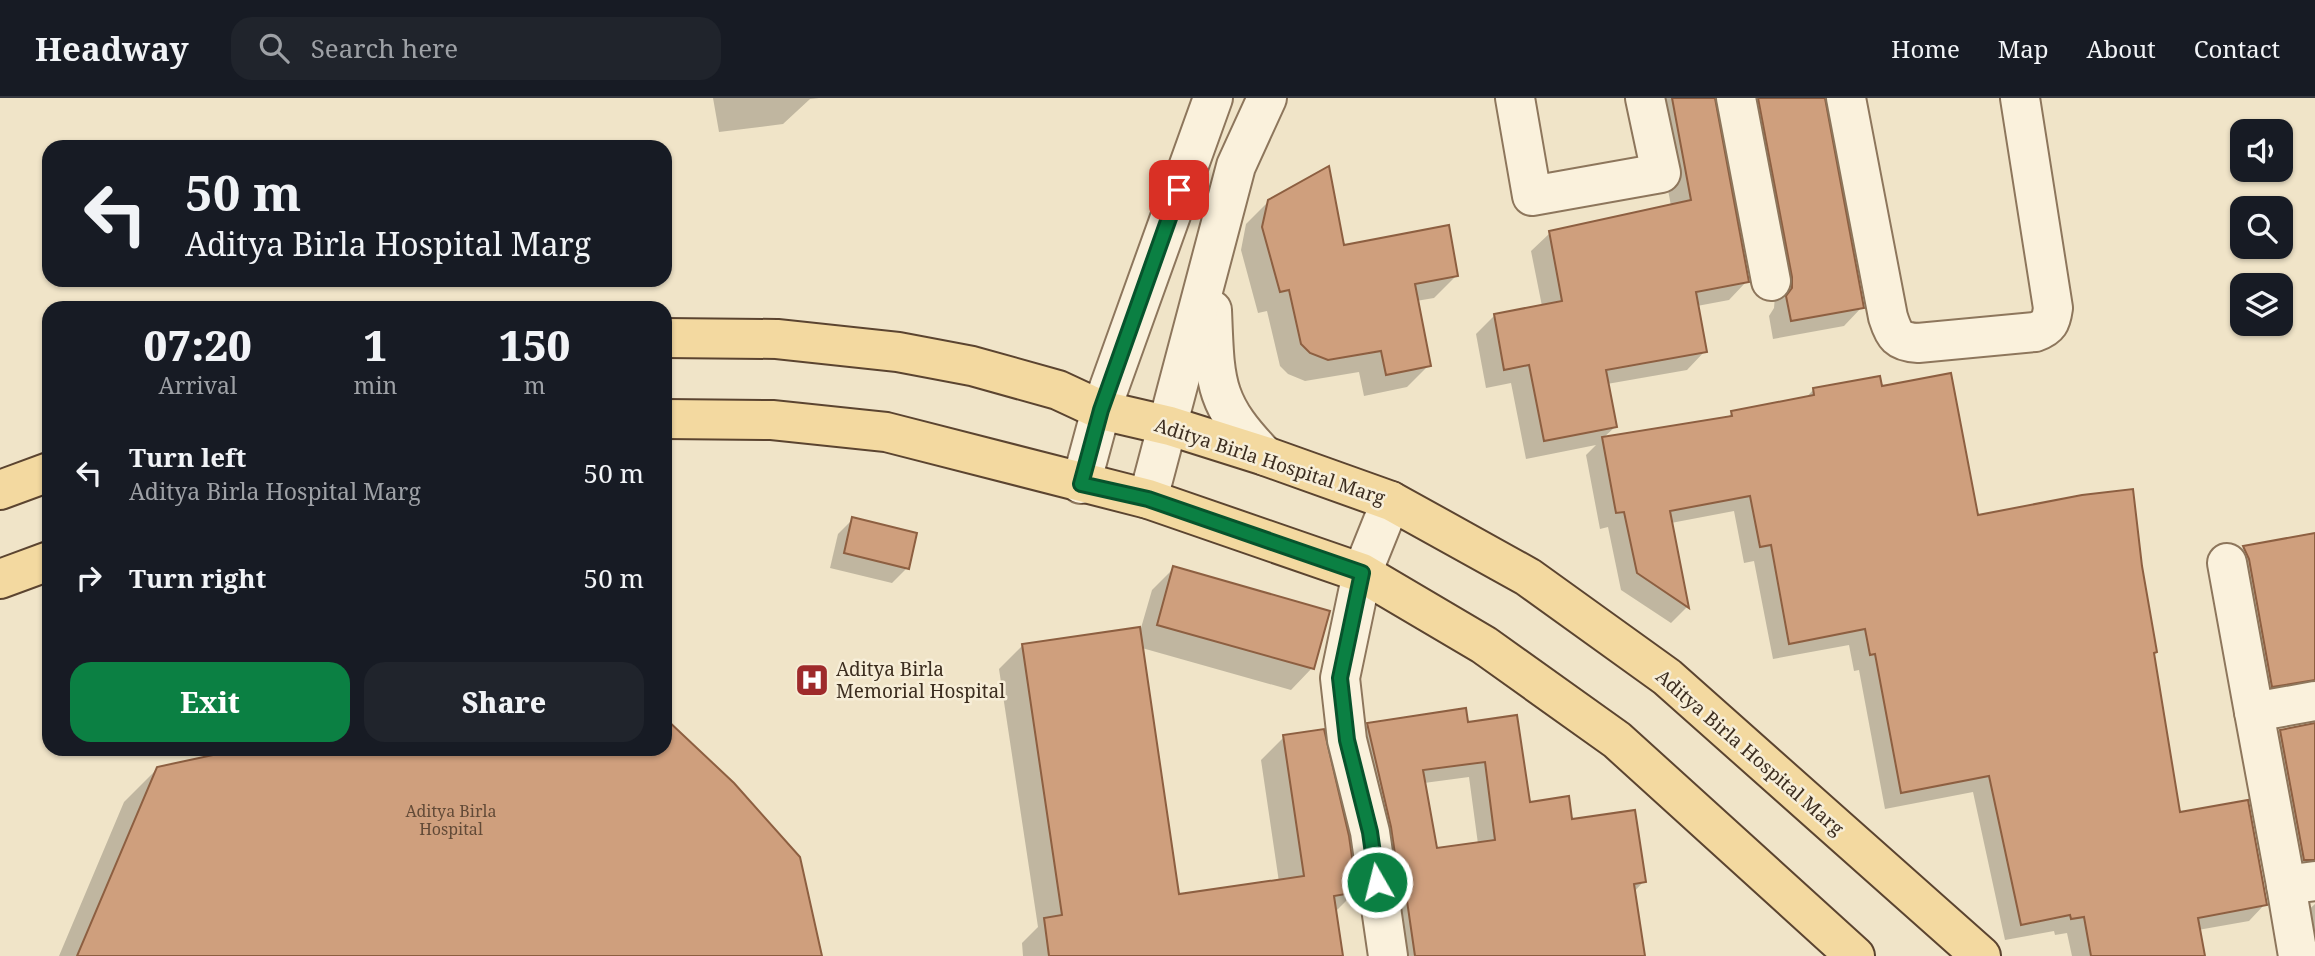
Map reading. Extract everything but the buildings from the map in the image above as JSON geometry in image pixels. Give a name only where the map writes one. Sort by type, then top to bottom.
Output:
[{"type":"main road","name":"Aditya Birla Hospital Marg","points":[[672,338],[777,339],[898,352],[985,369],[1058,390],[1101,410],[1170,426],[1265,456],[1391,501],[1528,577],[1667,677],[1981,956]]},
{"type":"main road","points":[[672,419],[772,420],[886,432],[1034,467],[1081,484],[1148,499],[1362,573],[1484,645],[1617,740],[1855,956]]},
{"type":"main road","points":[[0,490],[42,475]]},
{"type":"main road","points":[[0,579],[42,564]]},
{"type":"street","points":[[1148,499],[1170,426],[1236,166],[1267,98]]},
{"type":"street","points":[[1515,98],[1532,196],[1661,173],[1645,98]]},
{"type":"street","points":[[1736,98],[1772,281]]},
{"type":"street","points":[[1846,98],[1888,317],[1894,335],[1903,342],[1918,343],[2035,332],[2046,328],[2051,320],[2053,308],[2020,98]]},
{"type":"street","points":[[1081,484],[1101,410],[1210,100],[1251,135]]},
{"type":"street","points":[[1210,269],[1214,365],[1223,405],[1237,428],[1265,456]]},
{"type":"street","points":[[1388,956],[1370,832],[1347,740],[1340,678],[1362,573],[1391,501]]},
{"type":"street","points":[[2227,563],[2254,712],[2301,883],[2298,956]]},
{"type":"street","points":[[2254,712],[2315,701]]},
{"type":"place","name":"Aditya Birla Memorial Hospital","points":[[812,680]]},
{"type":"route","points":[[1179,190],[1101,410],[1081,484],[1148,499],[1362,573],[1340,678],[1347,740],[1370,832],[1377,882]]}]
